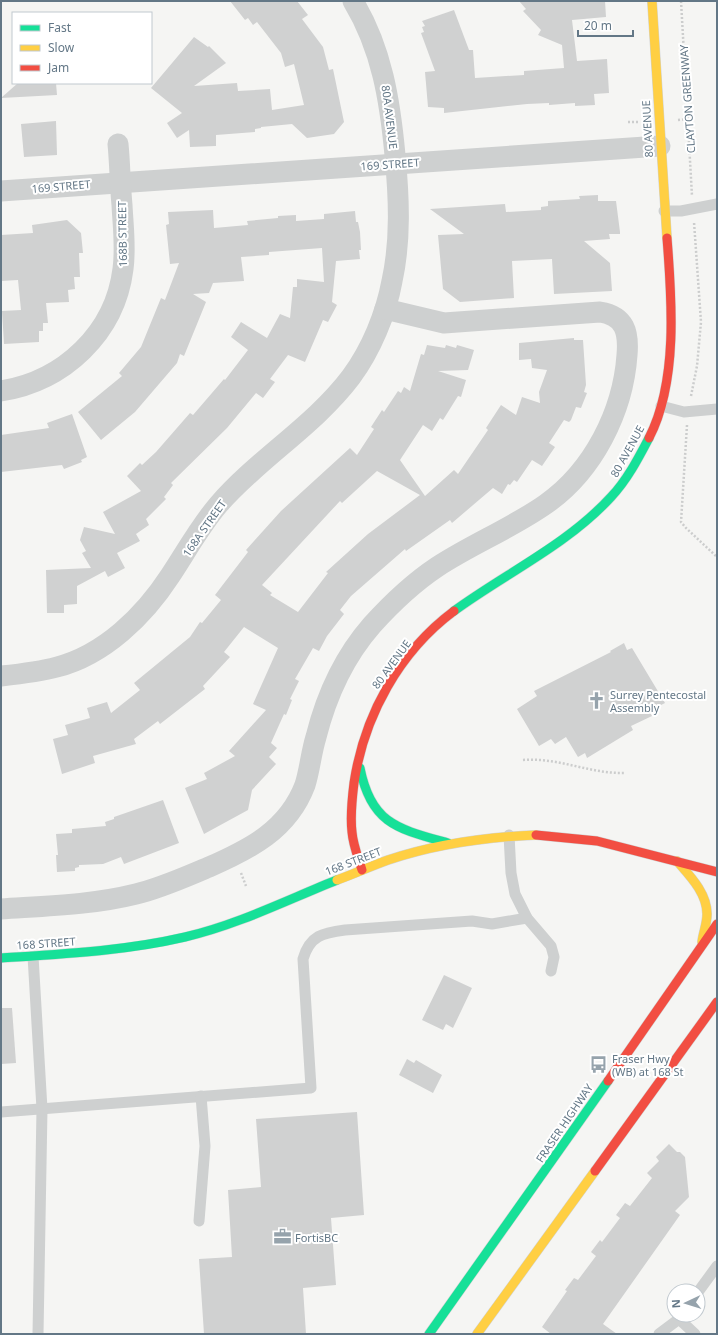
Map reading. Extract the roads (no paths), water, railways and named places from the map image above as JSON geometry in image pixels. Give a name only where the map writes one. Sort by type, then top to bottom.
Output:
[{"type":"main road","name":"80 AVENUE","points":[[362,870],[352,839],[352,793],[358,757],[368,725],[382,696],[401,667],[423,640],[444,619],[484,590],[568,537],[611,499],[628,478],[636,464],[650,437],[662,406],[669,365],[672,304],[664,210],[652,1]]},
{"type":"main road","points":[[358,757],[361,782],[374,808],[384,820],[405,831],[449,844]]},
{"type":"main road","name":"168 STREET","points":[[1,958],[116,950],[186,937],[227,924],[388,860],[449,844],[510,835],[539,835],[597,841],[717,872]]},
{"type":"main road","points":[[677,861],[693,879],[704,898],[708,912],[701,945]]},
{"type":"main road","name":"FRASER HIGHWAY","points":[[429,1334],[545,1172],[717,924]]},
{"type":"main road","points":[[477,1334],[717,1002]]},
{"type":"street","name":"80A AVENUE","points":[[353,1],[370,34],[385,81],[396,164],[398,188],[396,256],[391,288],[385,309]]},
{"type":"street","points":[[118,144],[121,182]]},
{"type":"street","name":"169 STREET","points":[[1,191],[660,146]]},
{"type":"street","name":"168B STREET","points":[[1,391],[33,384],[64,366],[84,350],[108,319],[117,295],[124,262],[121,182]]},
{"type":"street","points":[[1,909],[79,904],[136,894],[167,884],[238,855],[277,829],[295,806],[306,782],[316,734],[329,696],[346,663],[366,632],[399,598],[431,572],[538,509],[567,486],[591,457],[606,431],[618,402],[625,370],[627,347],[624,328],[619,319],[608,313],[600,312],[444,324],[385,309]]},
{"type":"street","name":"168A STREET","points":[[1,676],[49,669],[76,661],[108,642],[131,623],[159,593],[220,502],[251,472],[322,409],[349,380],[370,345],[385,309]]},
{"type":"lane","points":[[664,210],[681,211],[717,204]]},
{"type":"lane","points":[[662,406],[684,412],[717,409]]},
{"type":"lane","points":[[510,835],[511,873],[518,902],[528,918],[551,946],[554,957],[551,971]]},
{"type":"lane","points":[[1,1112],[311,1088],[303,959],[306,949],[318,936],[345,930],[472,921],[492,924],[528,918]]},
{"type":"lane","points":[[33,956],[42,1109],[38,1334]]},
{"type":"lane","points":[[199,1221],[205,1146],[201,1096]]},
{"type":"lane","points":[[705,1283],[717,1266]]},
{"type":"lane","points":[[659,1334],[673,1323]]},
{"type":"lane","points":[[686,1323],[696,1334]]},
{"type":"place","name":"Surrey Pentecostal Assembly","points":[[597,700]]},
{"type":"place","name":"Fraser Hwy (WB) at 168 St","points":[[599,1064]]},
{"type":"place","name":"FortisBC","points":[[282,1237]]}]
